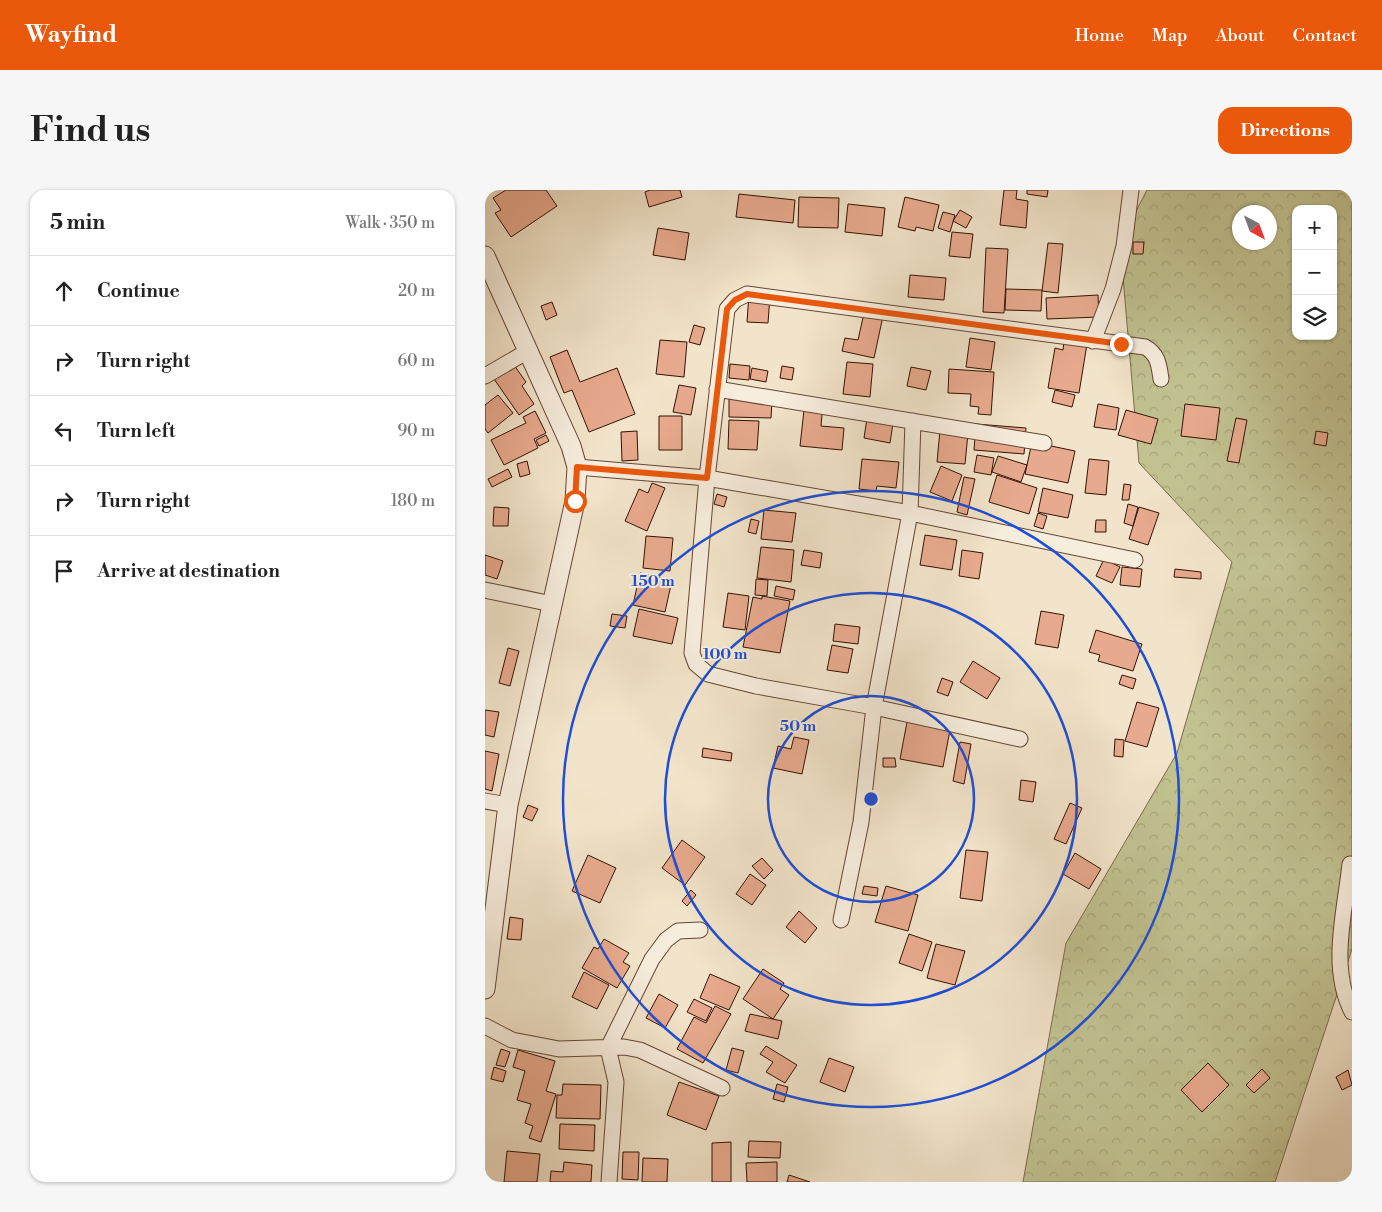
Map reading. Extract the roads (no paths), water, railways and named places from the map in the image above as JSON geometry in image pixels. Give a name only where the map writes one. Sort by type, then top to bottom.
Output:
[{"type":"street","points":[[1093,340],[1113,289],[1123,246],[1131,190]]},
{"type":"street","points":[[485,256],[571,446],[577,467],[575,501],[508,805],[486,980]]},
{"type":"street","points":[[1020,738],[874,707],[755,686],[709,674],[696,664],[692,653],[707,478],[727,309],[735,300],[747,294],[1145,347],[1153,351],[1158,359],[1161,379]]},
{"type":"street","points":[[485,376],[528,351]]},
{"type":"street","points":[[717,389],[1044,443]]},
{"type":"street","points":[[841,920],[861,822],[874,707],[910,513],[913,421]]},
{"type":"street","points":[[577,467],[707,478],[910,513],[1135,560]]},
{"type":"street","points":[[485,590],[552,604]]},
{"type":"street","points":[[485,801],[508,805]]},
{"type":"street","points":[[1350,864],[1339,960],[1340,982],[1352,1012]]},
{"type":"street","points":[[609,1182],[615,1082],[608,1048],[652,959],[666,940],[678,931],[700,930]]},
{"type":"street","points":[[485,1026],[512,1040],[559,1049],[608,1048],[640,1050],[722,1088]]}]
